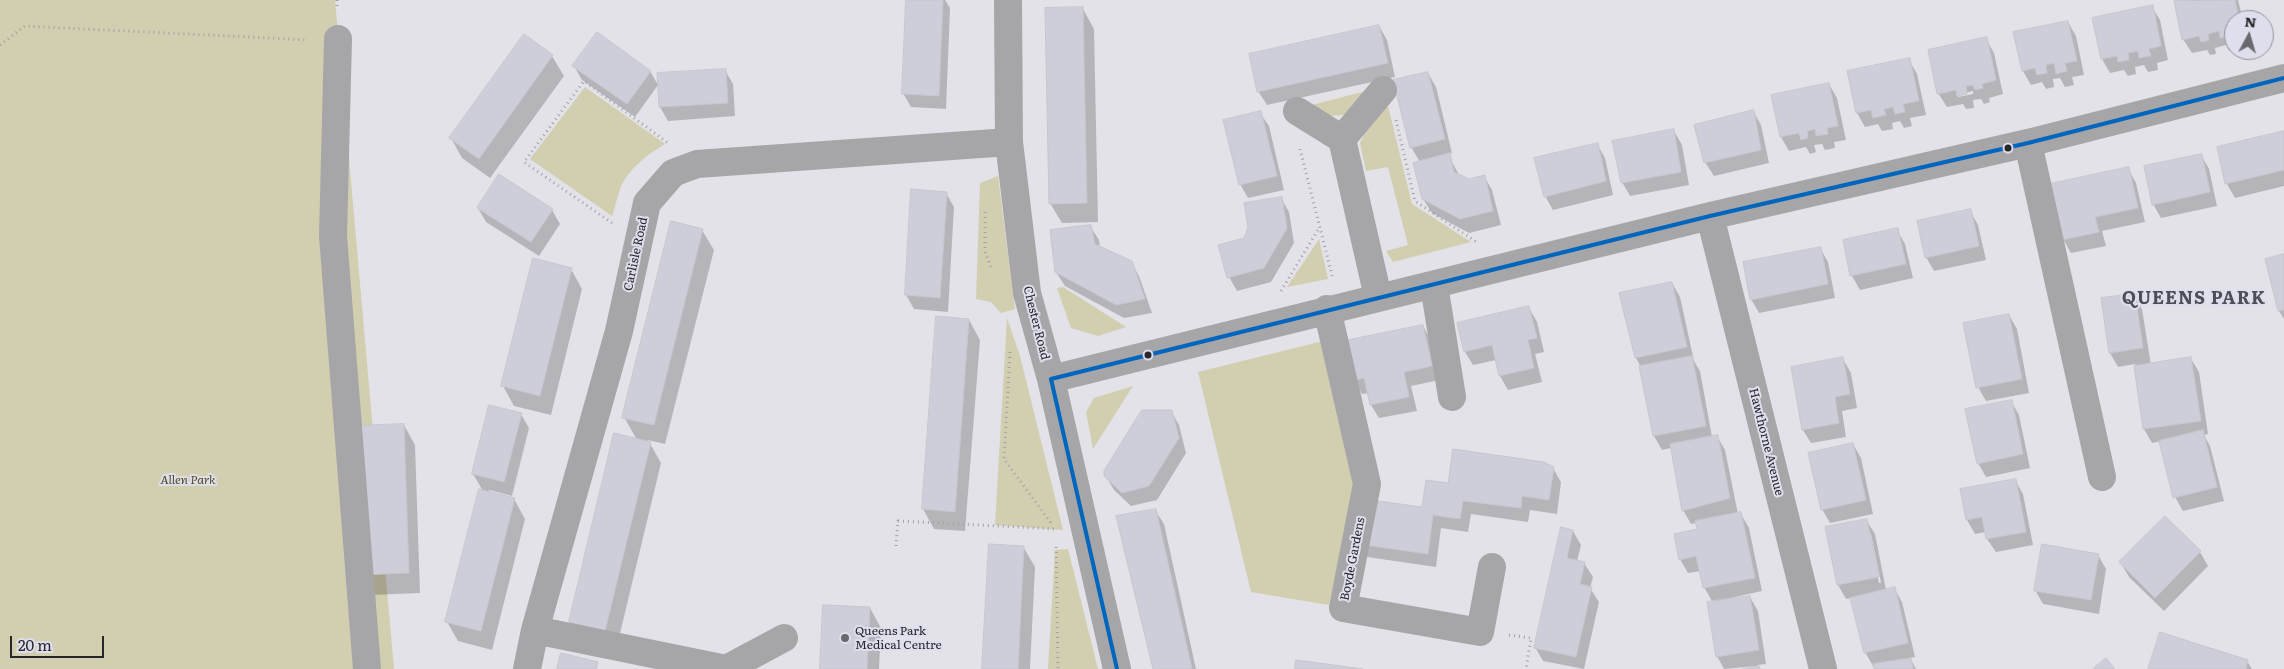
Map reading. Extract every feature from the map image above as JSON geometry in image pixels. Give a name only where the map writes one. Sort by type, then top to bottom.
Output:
[{"type":"street","name":"Chester Road","points":[[1008,0],[1009,142],[1027,294],[1051,379],[1117,669]]},
{"type":"street","points":[[338,39],[333,236],[367,669]]},
{"type":"street","points":[[1051,379],[1327,309],[1434,285],[1710,216],[2028,144],[2284,78]]},
{"type":"street","points":[[1342,139],[1383,90]]},
{"type":"street","points":[[1297,111],[1342,139],[1378,297]]},
{"type":"street","name":"Carlisle Road","points":[[527,669],[535,630],[619,331],[647,203],[673,174],[697,164],[797,155],[1009,142]]},
{"type":"street","points":[[2028,144],[2102,477]]},
{"type":"street","name":"Hawthorne Avenue","points":[[1710,216],[1823,669]]},
{"type":"street","points":[[1434,285],[1452,397]]},
{"type":"street","name":"Boyde Gardens","points":[[1327,309],[1367,484],[1343,608],[1480,632]]},
{"type":"street","points":[[1480,632],[1492,567]]},
{"type":"street","points":[[535,630],[726,669],[784,638]]},
{"type":"path","points":[[0,45],[25,26],[285,40],[338,39]]},
{"type":"path","points":[[638,241],[524,162],[584,81],[697,164]]},
{"type":"path","points":[[985,206],[985,252],[995,277]]},
{"type":"path","points":[[1276,322],[1279,295],[1320,228]]},
{"type":"path","points":[[1011,346],[1004,459],[1056,529],[1058,669]]},
{"type":"path","points":[[896,546],[898,521],[1056,529]]},
{"type":"path","points":[[1480,632],[1532,638],[1526,669]]},
{"type":"green space","name":"Allen Park","points":[[0,0],[335,0],[394,669],[0,669]]},
{"type":"green space","points":[[585,87],[665,144],[645,158],[628,175],[620,189],[612,216],[530,159]]},
{"type":"green space","points":[[1366,91],[1352,114],[1331,116],[1308,106]]},
{"type":"green space","points":[[1388,106],[1412,204],[1471,242],[1393,262],[1386,251],[1408,245],[1388,167],[1366,171],[1360,143],[1368,126]]},
{"type":"green space","points":[[998,176],[1015,309],[1001,313],[991,302],[976,299],[980,183]]},
{"type":"green space","points":[[1319,239],[1328,279],[1287,287]]},
{"type":"green space","points":[[1063,287],[1126,327],[1098,336],[1071,328],[1057,288]]},
{"type":"green space","points":[[1007,318],[1020,356],[1063,530],[995,525]]},
{"type":"green space","points":[[1327,340],[1356,481],[1329,605],[1251,592],[1198,372]]},
{"type":"green space","points":[[1133,386],[1093,449],[1086,412],[1094,398]]},
{"type":"green space","points":[[1068,549],[1098,669],[1048,669],[1055,550]]},
{"type":"building","points":[[906,0],[943,0],[939,96],[902,94]]},
{"type":"building","points":[[2235,0],[2237,10],[2224,10],[2224,37],[2220,38],[2219,31],[2208,34],[2209,40],[2201,42],[2199,36],[2182,40],[2174,1]]},
{"type":"building","points":[[2153,5],[2161,46],[2149,49],[2151,56],[2139,58],[2138,51],[2128,53],[2129,60],[2118,62],[2117,56],[2101,59],[2092,18]]},
{"type":"building","points":[[1083,7],[1087,203],[1049,204],[1045,8]]},
{"type":"building","points":[[2068,21],[2077,61],[2065,63],[2067,71],[2056,74],[2054,63],[2046,65],[2047,73],[2037,75],[2035,68],[2022,71],[2013,32]]},
{"type":"building","points":[[1379,25],[1388,63],[1257,92],[1249,54]]},
{"type":"building","points":[[597,32],[651,71],[627,104],[572,66]]},
{"type":"building","points":[[524,34],[553,55],[479,159],[449,138]]},
{"type":"building","points":[[1987,37],[1996,80],[1982,84],[1983,88],[1975,90],[1973,85],[1966,86],[1967,94],[1957,96],[1956,90],[1937,94],[1928,50]]},
{"type":"building","points":[[1910,58],[1919,101],[1903,104],[1905,112],[1895,114],[1893,107],[1884,109],[1886,115],[1873,118],[1871,110],[1856,113],[1847,71]]},
{"type":"building","points":[[726,69],[728,103],[659,107],[657,73]]},
{"type":"building","points":[[1428,72],[1445,139],[1410,148],[1393,80]]},
{"type":"building","points":[[1829,83],[1838,126],[1827,128],[1828,134],[1816,136],[1815,129],[1807,131],[1808,138],[1801,140],[1799,133],[1780,137],[1771,95]]},
{"type":"building","points":[[1754,110],[1761,150],[1704,163],[1694,125]]},
{"type":"building","points":[[1261,111],[1277,176],[1239,185],[1223,120]]},
{"type":"building","points":[[1674,129],[1681,172],[1621,183],[1612,141]]},
{"type":"building","points":[[2284,131],[2284,170],[2225,184],[2217,147]]},
{"type":"building","points":[[1598,143],[1606,181],[1544,197],[1534,158]]},
{"type":"building","points":[[1450,153],[1454,172],[1469,179],[1485,175],[1493,211],[1460,219],[1422,199],[1413,163]]},
{"type":"building","points":[[2202,154],[2210,192],[2152,205],[2144,166]]},
{"type":"building","points":[[2129,167],[2138,208],[2095,217],[2099,232],[2062,240],[2050,184]]},
{"type":"building","points":[[499,174],[553,209],[531,242],[477,208]]},
{"type":"building","points":[[911,189],[947,192],[940,298],[905,295]]},
{"type":"building","points":[[1282,197],[1287,228],[1264,268],[1227,278],[1218,245],[1244,238],[1248,227],[1244,203]]},
{"type":"building","points":[[1971,209],[1979,246],[1925,258],[1917,221]]},
{"type":"building","points":[[671,221],[703,229],[654,425],[622,418]]},
{"type":"building","points":[[1091,225],[1095,244],[1132,261],[1145,299],[1116,305],[1055,272],[1050,230]]},
{"type":"building","points":[[1898,228],[1906,264],[1850,276],[1843,240]]},
{"type":"building","points":[[1821,247],[1828,284],[1750,300],[1743,262]]},
{"type":"building","points":[[2284,254],[2284,310],[2278,311],[2265,259]]},
{"type":"building","points":[[533,258],[572,268],[540,396],[501,386]]},
{"type":"building","points":[[1672,282],[1687,347],[1635,358],[1619,293]]},
{"type":"building","points":[[2135,294],[2143,348],[2109,353],[2101,298]]},
{"type":"building","points":[[1529,306],[1537,338],[1528,340],[1534,368],[1499,376],[1492,345],[1464,352],[1457,323]]},
{"type":"building","points":[[2009,314],[2022,379],[1976,388],[1963,323]]},
{"type":"building","points":[[936,316],[969,319],[955,512],[922,509]]},
{"type":"building","points":[[1423,325],[1432,366],[1404,372],[1409,397],[1370,405],[1364,378],[1353,381],[1344,341]]},
{"type":"building","points":[[1692,356],[1706,426],[1653,436],[1639,366]]},
{"type":"building","points":[[1843,357],[1850,394],[1835,397],[1839,423],[1802,430],[1791,367]]},
{"type":"building","points":[[2191,357],[2201,421],[2143,429],[2134,366]]},
{"type":"building","points":[[2012,400],[2023,454],[1977,464],[1965,409]]},
{"type":"building","points":[[489,405],[522,413],[504,482],[472,474]]},
{"type":"building","points":[[1142,410],[1172,410],[1179,438],[1149,486],[1122,493],[1104,476],[1104,471]]},
{"type":"building","points":[[404,424],[409,573],[358,575],[353,426]]},
{"type":"building","points":[[2203,430],[2217,487],[2173,498],[2159,441]]},
{"type":"building","points":[[614,433],[651,442],[605,631],[569,622]]},
{"type":"building","points":[[1718,435],[1730,498],[1682,511],[1670,444]]},
{"type":"building","points":[[1853,443],[1866,500],[1821,510],[1808,453]]},
{"type":"building","points":[[1453,449],[1544,462],[1554,467],[1549,500],[1522,496],[1521,508],[1463,501],[1460,519],[1433,515],[1428,554],[1358,544],[1362,513],[1376,515],[1378,501],[1422,507],[1426,480],[1448,483]]},
{"type":"building","points":[[2016,479],[2026,532],[1986,539],[1982,517],[1966,520],[1960,489]]},
{"type":"building","points":[[479,489],[515,498],[481,631],[445,622]]},
{"type":"building","points":[[1156,509],[1192,669],[1153,669],[1116,516]]},
{"type":"building","points":[[1741,512],[1755,578],[1703,588],[1696,556],[1679,560],[1674,534],[1697,529],[1695,521]]},
{"type":"building","points":[[2165,516],[2201,551],[2155,598],[2119,562]]},
{"type":"building","points":[[1867,519],[1879,577],[1837,585],[1825,527]]},
{"type":"building","points":[[1561,527],[1573,530],[1567,558],[1585,562],[1580,584],[1592,587],[1576,657],[1534,648]]},
{"type":"building","points":[[989,544],[1024,546],[1018,669],[982,669]]},
{"type":"building","points":[[2042,544],[2099,554],[2091,600],[2034,591]]},
{"type":"building","points":[[1895,587],[1908,643],[1864,653],[1850,598]]},
{"type":"building","points":[[1750,596],[1759,650],[1716,657],[1707,602]]},
{"type":"building","name":"Queens Park Medical Centre","points":[[823,605],[870,607],[867,669],[820,669]]},
{"type":"building","points":[[2160,632],[2248,660],[2246,669],[2148,669]]},
{"type":"building","points":[[561,653],[598,662],[596,669],[557,669]]},
{"type":"building","points":[[1911,658],[1913,669],[1874,669],[1873,664]]},
{"type":"building","points":[[2106,658],[2115,669],[2093,669]]},
{"type":"building","points":[[1296,660],[1363,669],[1295,669]]},
{"type":"building","points":[[1759,666],[1760,669],[1743,669]]},
{"type":"transit line","points":[[1117,669],[1051,379],[1710,216],[2028,143],[2284,78]]},
{"type":"place","name":"Queens Park Medical Centre","points":[[845,638]]},
{"type":"district","name":"QUEENS PARK","points":[[2194,299]]}]
